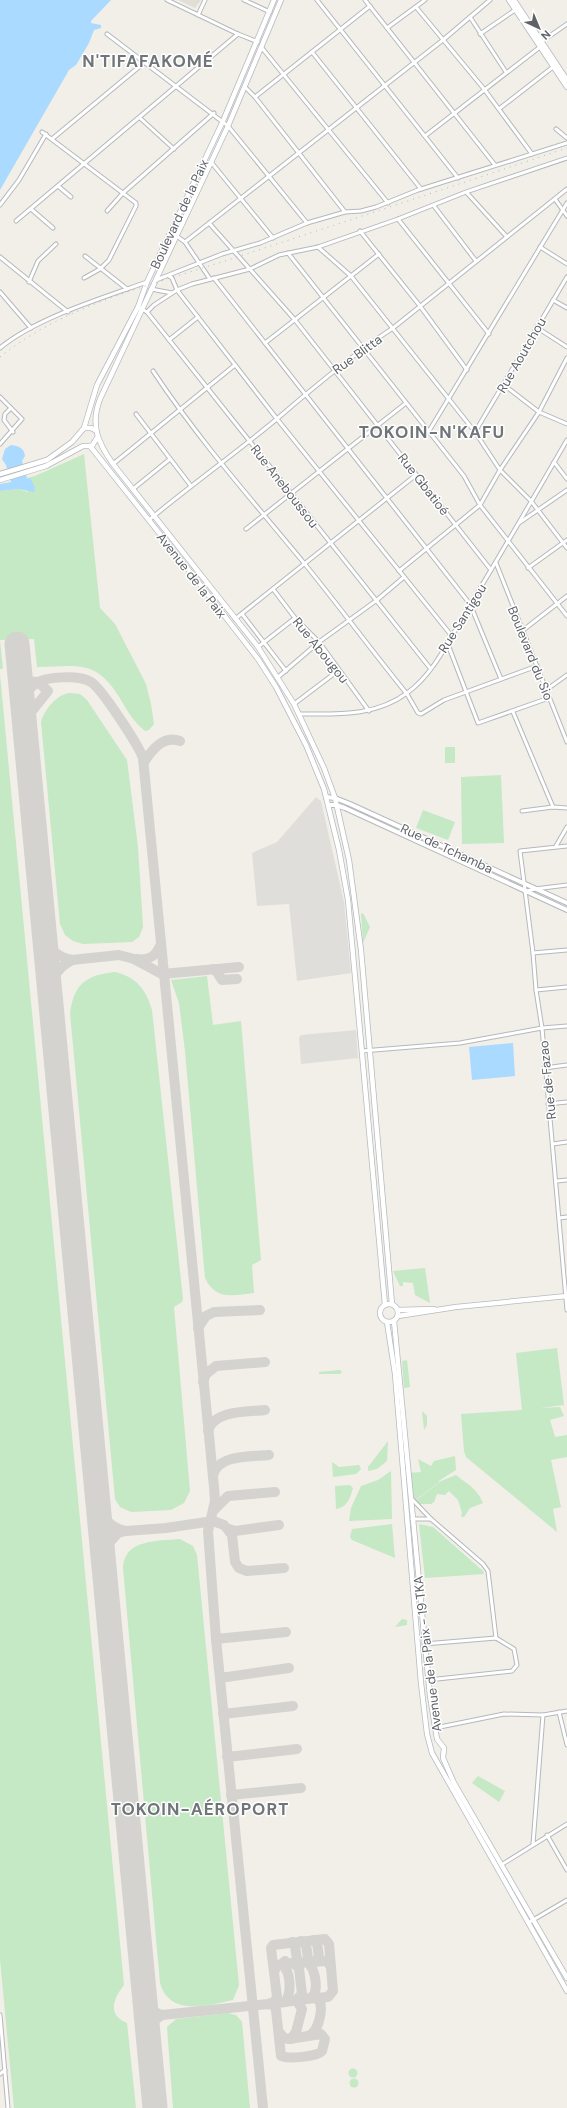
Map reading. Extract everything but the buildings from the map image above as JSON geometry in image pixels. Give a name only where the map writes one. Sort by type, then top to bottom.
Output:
[{"type":"main road","name":"Boulevard de la Paix","points":[[84,428],[97,385],[112,354],[143,310],[147,282],[223,121],[258,42],[274,0]]},
{"type":"main road","name":"Boulevard de la Paix","points":[[94,430],[97,405],[143,310],[152,285],[228,126],[281,0]]},
{"type":"main road","points":[[509,0],[540,44],[565,72],[567,80]]},
{"type":"main road","points":[[515,0],[553,67],[567,87]]},
{"type":"main road","points":[[112,354],[120,358]]},
{"type":"main road","points":[[0,474],[38,466],[78,437],[79,433],[84,428],[88,427],[94,430],[97,438],[113,464],[258,648],[278,677],[299,714],[324,768],[335,798],[353,885],[370,1050],[392,1304],[398,1310],[398,1316],[394,1321],[387,1322],[383,1319],[380,1313],[385,1304],[392,1304]]},
{"type":"main road","points":[[78,437],[83,446]]},
{"type":"main road","points":[[0,480],[38,466],[83,446],[90,446],[94,444],[97,438]]},
{"type":"main road","name":"Avenue de la Paix","points":[[90,446],[248,647],[272,681],[288,708],[306,745],[329,805],[344,873],[348,900],[385,1304]]},
{"type":"main road","points":[[398,1316],[435,1310],[566,1297]]},
{"type":"main road","points":[[398,1310],[428,1308],[435,1310]]},
{"type":"main road","name":"Avenue de la Paix - 19 TKA","points":[[394,1321],[424,1644],[437,1738],[444,1748],[443,1758],[454,1783],[567,1978]]},
{"type":"main road","name":"Avenue de la Paix - 19 TKA","points":[[387,1322],[395,1374],[421,1683],[427,1734],[432,1753],[567,1991]]},
{"type":"street","points":[[167,0],[198,16],[258,42]]},
{"type":"street","points":[[198,16],[205,0]]},
{"type":"street","points":[[244,0],[270,12]]},
{"type":"street","points":[[317,0],[458,178]]},
{"type":"street","points":[[365,0],[453,114],[495,165]]},
{"type":"street","points":[[387,28],[425,0]]},
{"type":"street","points":[[185,242],[443,40],[490,0]]},
{"type":"street","points":[[255,97],[370,6]]},
{"type":"street","points":[[416,7],[484,89],[532,154]]},
{"type":"street","points":[[480,34],[515,10]]},
{"type":"street","points":[[470,17],[506,72]]},
{"type":"street","points":[[425,136],[567,24]]},
{"type":"street","points":[[107,34],[223,121],[307,223]]},
{"type":"street","points":[[16,221],[86,164],[238,34]]},
{"type":"street","points":[[262,48],[388,203]]},
{"type":"street","points":[[312,52],[421,189]]},
{"type":"street","points":[[52,139],[145,62]]},
{"type":"street","points":[[499,109],[553,67]]},
{"type":"street","points":[[245,87],[255,97],[345,212]]},
{"type":"street","points":[[107,211],[123,193],[214,113]]},
{"type":"street","points":[[140,118],[174,149]]},
{"type":"street","points":[[556,128],[567,138]]},
{"type":"street","points":[[42,132],[135,201],[136,206],[112,255],[100,269],[84,278]]},
{"type":"street","points":[[0,205],[19,180],[46,134]]},
{"type":"street","points":[[152,285],[197,262],[273,238],[307,223],[345,212],[361,211],[388,203],[421,189],[567,143]]},
{"type":"street","points":[[143,310],[154,305],[177,290],[212,278],[250,269],[279,255],[318,247],[567,158]]},
{"type":"street","points":[[211,162],[273,238]]},
{"type":"street","points":[[58,186],[71,197]]},
{"type":"street","name":"Rue Blitta","points":[[149,520],[277,419],[334,370],[393,328],[567,189]]},
{"type":"street","points":[[467,193],[507,237]]},
{"type":"street","points":[[555,199],[567,216]]},
{"type":"street","points":[[429,431],[567,203]]},
{"type":"street","points":[[434,206],[476,261]]},
{"type":"street","points":[[31,209],[54,228]]},
{"type":"street","points":[[398,219],[489,334]]},
{"type":"street","name":"Rue Gbatioé","points":[[209,223],[232,251],[295,320],[491,570]]},
{"type":"street","points":[[360,231],[420,306],[467,370]]},
{"type":"street","points":[[171,232],[185,242],[197,262],[212,278],[306,393],[470,604],[501,679]]},
{"type":"street","points":[[29,282],[38,261],[56,244]]},
{"type":"street","points":[[318,247],[351,276],[475,432],[500,470],[531,501],[567,548]]},
{"type":"street","points":[[540,247],[567,264]]},
{"type":"street","points":[[288,253],[464,476],[480,505],[567,616]]},
{"type":"street","points":[[265,343],[379,254]]},
{"type":"street","points":[[86,256],[126,289]]},
{"type":"street","points":[[0,257],[29,282],[68,312]]},
{"type":"street","points":[[169,276],[172,278],[177,290],[198,318],[277,419],[451,636]]},
{"type":"street","name":"Rue Aoutchou","points":[[475,432],[567,277]]},
{"type":"street","points":[[1,346],[31,328],[126,289],[147,282]]},
{"type":"street","points":[[152,285],[172,293]]},
{"type":"street","points":[[0,292],[31,328]]},
{"type":"street","points":[[554,300],[567,308]]},
{"type":"street","name":"Rue Aneboussou","points":[[143,310],[169,340],[430,668]]},
{"type":"street","points":[[169,340],[198,318]]},
{"type":"street","points":[[536,327],[567,347]]},
{"type":"street","points":[[399,570],[456,526],[480,505],[500,470],[539,412],[567,358]]},
{"type":"street","points":[[113,464],[235,365]]},
{"type":"street","points":[[153,371],[179,410],[220,463],[304,564],[407,694],[419,714],[444,700],[537,666]]},
{"type":"street","points":[[504,385],[539,412],[567,424]]},
{"type":"street","points":[[0,397],[22,419],[13,432],[0,444]]},
{"type":"street","points":[[246,529],[406,403]]},
{"type":"street","points":[[11,408],[5,414],[4,420],[13,432]]},
{"type":"street","points":[[136,414],[191,486]]},
{"type":"street","name":"Rue Santigou","points":[[299,714],[343,714],[369,711],[407,694],[430,668],[451,636],[496,563],[567,440]]},
{"type":"street","points":[[133,489],[170,459]]},
{"type":"street","points":[[554,462],[567,479]]},
{"type":"street","points":[[236,619],[416,475]]},
{"type":"street","points":[[519,524],[567,490]]},
{"type":"street","points":[[528,568],[567,540]]},
{"type":"street","name":"Boulevard du Sio","points":[[496,563],[567,742]]},
{"type":"street","points":[[272,681],[286,671],[318,642],[376,600],[404,576]]},
{"type":"street","name":"Rue Abougou","points":[[273,589],[295,618],[318,642],[369,711]]},
{"type":"street","points":[[522,631],[567,596]]},
{"type":"street","points":[[242,614],[286,671]]},
{"type":"street","points":[[258,648],[295,618]]},
{"type":"street","points":[[447,642],[478,723],[513,712],[549,698]]},
{"type":"street","points":[[294,704],[339,670]]},
{"type":"street","points":[[546,690],[566,678]]},
{"type":"street","points":[[513,712],[553,807]]},
{"type":"street","name":"Rue de Tchamba","points":[[326,797],[335,798],[444,845],[567,903]]},
{"type":"street","name":"Rue de Tchamba","points":[[329,805],[336,805],[401,833],[567,910]]},
{"type":"street","points":[[522,812],[553,807],[567,808]]},
{"type":"street","points":[[556,846],[567,827]]},
{"type":"street","points":[[556,846],[567,846]]},
{"type":"street","name":"Rue de Fazao","points":[[556,846],[520,851],[526,891],[536,990],[542,1028],[544,1068],[557,1181],[559,1218],[565,1256],[567,1310]]},
{"type":"street","points":[[526,891],[567,885]]},
{"type":"street","points":[[533,953],[567,950]]},
{"type":"street","points":[[536,990],[567,987]]},
{"type":"street","points":[[362,1051],[460,1043],[542,1028],[567,1026]]},
{"type":"street","points":[[544,1068],[567,1065]]},
{"type":"street","points":[[548,1104],[567,1102]]},
{"type":"street","points":[[553,1144],[567,1142]]},
{"type":"street","points":[[557,1181],[567,1180]]},
{"type":"street","points":[[559,1218],[567,1217]]},
{"type":"street","points":[[410,1497],[431,1519],[469,1551],[488,1571],[496,1638]]},
{"type":"street","points":[[412,1519],[431,1519]]},
{"type":"street","points":[[424,1644],[496,1638],[515,1652],[517,1665],[512,1671],[428,1680]]},
{"type":"street","points":[[435,1728],[504,1714],[543,1715],[567,1711]]},
{"type":"street","points":[[559,1712],[567,1746]]},
{"type":"street","points":[[534,1844],[543,1715]]},
{"type":"street","points":[[501,1866],[547,1835],[567,1824]]},
{"type":"street","points":[[547,1835],[567,1870]]},
{"type":"street","points":[[528,1923],[567,1900]]},
{"type":"street","points":[[0,2015],[8,2108]]},
{"type":"street","points":[[0,2074],[5,2070]]},
{"type":"shaded area","points":[[178,0],[201,0],[195,8]]},
{"type":"shaded area","points":[[316,797],[321,801],[344,902],[351,973],[297,981],[289,904],[257,906],[252,853],[277,842]]},
{"type":"shaded area","points":[[356,1030],[358,1058],[301,1064],[299,1038],[301,1035]]},
{"type":"green space","points":[[84,454],[100,608],[115,624],[146,684],[154,724],[149,730],[145,731],[141,728],[104,677],[95,671],[76,666],[37,667],[34,639],[0,640],[0,491],[18,489],[28,492],[27,478],[35,476]]},
{"type":"green space","points":[[0,640],[3,669],[0,669]]},
{"type":"green space","points":[[0,674],[124,1985],[115,2001],[114,2011],[121,2020],[127,2023],[136,2108],[14,2108],[0,1959]]},
{"type":"green space","points":[[70,693],[80,694],[87,700],[127,760],[138,847],[143,927],[139,937],[132,942],[83,944],[73,941],[65,935],[60,924],[41,722],[48,708],[56,699]]},
{"type":"green space","points":[[445,747],[455,747],[455,763],[445,763]]},
{"type":"green space","points":[[501,775],[504,843],[462,844],[461,777]]},
{"type":"green space","points":[[423,810],[455,822],[448,840],[416,828]]},
{"type":"green space","points":[[363,913],[370,927],[363,943],[361,914]]},
{"type":"green space","points":[[115,972],[129,977],[140,985],[147,996],[152,1010],[183,1299],[182,1302],[174,1307],[190,1491],[184,1503],[171,1510],[131,1512],[120,1507],[115,1499],[70,1013],[78,988],[83,983],[96,976]]},
{"type":"green space","points":[[207,976],[213,1025],[241,1021],[261,1260],[252,1265],[254,1293],[226,1295],[214,1290],[205,1278],[185,1051],[179,1003],[171,980]]},
{"type":"green space","points":[[425,1268],[430,1303],[415,1295],[413,1283],[403,1282],[403,1286],[400,1286],[393,1271]]},
{"type":"green space","points":[[557,1348],[564,1405],[540,1408],[560,1407],[564,1416],[550,1420],[555,1437],[567,1435],[567,1457],[551,1460],[561,1507],[553,1509],[557,1532],[466,1457],[464,1451],[461,1414],[522,1410],[516,1353]]},
{"type":"green space","points":[[407,1360],[410,1387],[404,1388],[402,1361]]},
{"type":"green space","points":[[340,1370],[342,1372],[340,1374],[319,1374],[319,1372]]},
{"type":"green space","points":[[422,1411],[427,1416],[427,1425],[424,1430]]},
{"type":"green space","points":[[388,1441],[387,1461],[377,1469],[368,1471],[368,1467]]},
{"type":"green space","points":[[455,1456],[456,1470],[440,1480],[414,1501],[411,1497],[409,1473],[421,1472],[418,1459],[431,1466],[434,1461]]},
{"type":"green space","points":[[332,1462],[339,1467],[359,1465],[361,1469],[356,1474],[333,1477]]},
{"type":"green space","points":[[391,1471],[392,1519],[349,1521],[351,1508],[361,1486],[378,1480]]},
{"type":"green space","points":[[456,1475],[478,1493],[483,1503],[470,1508],[464,1517],[461,1517],[462,1513],[458,1500],[449,1491],[445,1495],[437,1494],[434,1502],[431,1504],[421,1504],[420,1506],[415,1501],[441,1481]]},
{"type":"green space","points":[[350,1485],[353,1488],[348,1502],[336,1509],[335,1486]]},
{"type":"green space","points":[[392,1524],[395,1558],[352,1540],[350,1537],[352,1529]]},
{"type":"green space","points":[[419,1524],[433,1527],[483,1571],[484,1574],[425,1578]]},
{"type":"green space","points":[[180,1539],[193,1546],[197,1555],[239,1985],[233,2000],[201,2006],[180,2004],[172,2000],[165,1993],[160,1983],[123,1568],[125,1559],[129,1552],[136,1547],[153,1541]]},
{"type":"green space","points":[[402,1619],[407,1620],[407,1625],[395,1627]]},
{"type":"green space","points":[[478,1776],[505,1791],[499,1802],[472,1783]]},
{"type":"green space","points":[[228,2013],[236,2015],[242,2022],[250,2108],[173,2108],[167,2027],[176,2019]]},
{"type":"green space","points":[[353,2068],[358,2073],[353,2078],[348,2073]]},
{"type":"green space","points":[[354,2078],[359,2083],[354,2088],[349,2083]]},
{"type":"water","points":[[0,0],[111,0],[91,21],[91,23],[101,25],[101,28],[94,30],[89,43],[76,65],[69,70],[0,190]]},
{"type":"water","points":[[11,445],[19,447],[24,451],[25,456],[22,461],[27,478],[31,479],[35,488],[34,492],[18,489],[0,491],[0,484],[11,482],[6,465],[2,459],[5,449]]},
{"type":"water","points":[[513,1043],[515,1076],[472,1080],[469,1047]]},
{"type":"taxiway","points":[[23,708],[28,692],[32,686],[40,681],[46,679],[71,677],[91,682],[120,718],[143,758],[214,1487],[215,1501],[208,1531],[216,1639],[263,2108]]},
{"type":"taxiway","points":[[21,685],[26,681],[38,682],[48,691],[28,716],[25,729]]},
{"type":"taxiway","points":[[144,762],[154,748],[163,742],[168,740],[180,741]]},
{"type":"taxiway","points":[[43,929],[52,950],[60,956],[72,960],[61,967],[55,976],[51,987],[51,1000]]},
{"type":"taxiway","points":[[136,959],[148,959],[156,953],[160,946]]},
{"type":"taxiway","points":[[72,960],[119,955],[134,959],[162,974],[239,967]]},
{"type":"taxiway","points":[[213,969],[222,980],[237,979]]},
{"type":"taxiway","points":[[198,1328],[206,1316],[214,1312],[260,1310]]},
{"type":"taxiway","points":[[203,1382],[206,1374],[216,1366],[265,1362]]},
{"type":"taxiway","points":[[208,1431],[211,1424],[217,1419],[232,1413],[265,1410]]},
{"type":"taxiway","points":[[213,1475],[216,1468],[229,1460],[269,1455]]},
{"type":"taxiway","points":[[213,1511],[228,1496],[275,1492]]},
{"type":"taxiway","points":[[99,1505],[105,1519],[108,1522],[116,1528],[126,1531]]},
{"type":"taxiway","points":[[104,1560],[107,1545],[118,1533],[213,1521],[224,1525],[232,1535],[235,1562],[239,1568],[247,1571],[284,1568]]},
{"type":"taxiway","points":[[229,1529],[235,1531],[279,1525]]},
{"type":"taxiway","points":[[216,1639],[286,1632]]},
{"type":"taxiway","points":[[220,1678],[289,1668]]},
{"type":"taxiway","points":[[223,1714],[293,1706]]},
{"type":"taxiway","points":[[227,1757],[297,1749]]},
{"type":"taxiway","points":[[231,1795],[301,1788]]},
{"type":"taxiway","points":[[162,2015],[268,2004],[313,1998],[328,1997],[333,1991],[329,1944],[325,1939],[273,1945],[271,1948],[277,1997],[274,2002],[268,2004],[274,2005],[276,2010],[281,2056],[302,2057],[314,2055],[322,2051],[325,2039],[321,2034],[289,2039],[284,2038],[279,2032]]},
{"type":"taxiway","points":[[314,1940],[317,1943],[319,1957],[316,1961]]},
{"type":"taxiway","points":[[301,1941],[306,1945],[308,1958],[305,1962]]},
{"type":"taxiway","points":[[292,1942],[295,1946],[297,1960],[293,1963]]},
{"type":"taxiway","points":[[285,1961],[282,1964],[287,1972],[290,1983],[289,1993],[285,2002]]},
{"type":"taxiway","points":[[275,1970],[277,1966],[282,1964],[327,1961],[331,1967]]},
{"type":"taxiway","points":[[307,1962],[312,1968],[316,1982],[314,1995],[310,1998]]},
{"type":"taxiway","points":[[291,2039],[296,2032],[302,2009],[296,2000],[302,1994],[299,1968],[293,1963]]},
{"type":"taxiway","points":[[310,2035],[318,2025],[321,2009],[319,2000],[314,1998]]},
{"type":"taxiway","points":[[144,2000],[150,2010],[162,2015],[150,2023],[148,2029]]},
{"type":"runway","points":[[17,644],[155,2108]]},
{"type":"railway","points":[[0,357],[26,338],[54,322],[114,297],[567,148]]},
{"type":"district","name":"N'TIFAFAKOMÉ","points":[[148,61]]},
{"type":"district","name":"TOKOIN-N'KAFU","points":[[432,432]]},
{"type":"district","name":"TOKOIN-AÉROPORT","points":[[200,1809]]}]
